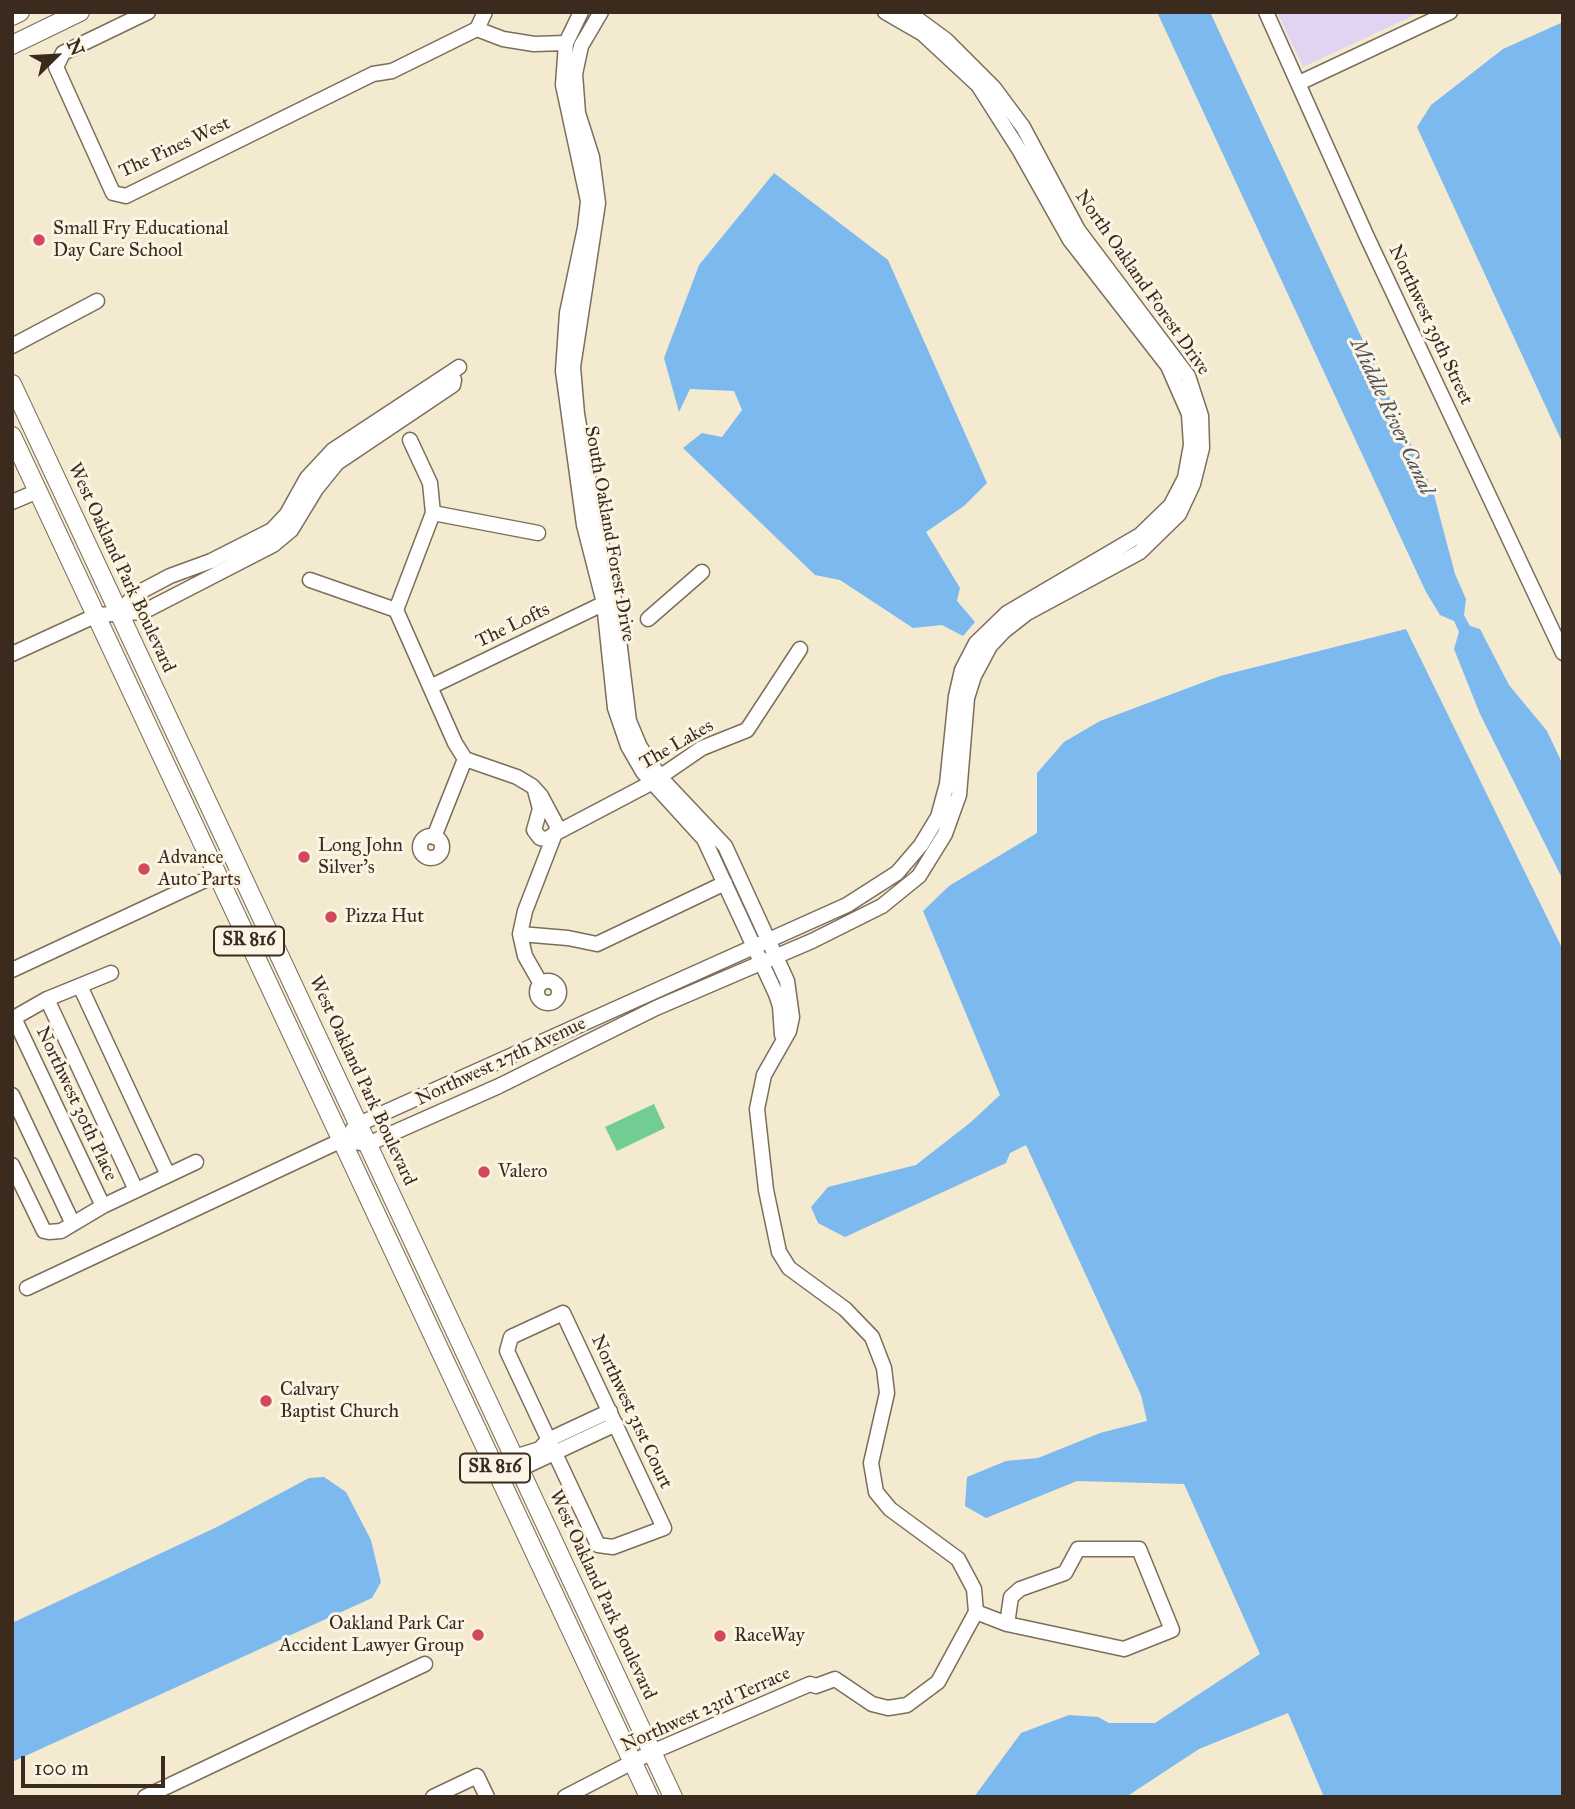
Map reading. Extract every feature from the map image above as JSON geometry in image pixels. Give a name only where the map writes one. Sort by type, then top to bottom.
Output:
[{"type":"main road","points":[[12,16],[20,12]]},
{"type":"main road","points":[[12,45],[80,12]]},
{"type":"main road","name":"West Oakland Park Boulevard","points":[[12,384],[673,1797]]},
{"type":"main road","name":"SR 816","points":[[12,436],[649,1797]]},
{"type":"main road","points":[[202,839],[234,861]]},
{"type":"main road","points":[[218,874],[234,876],[247,885]]},
{"type":"main road","points":[[488,1452],[500,1466],[517,1463]]},
{"type":"main road","points":[[499,1476],[516,1478],[529,1489]]},
{"type":"street","name":"The Pines West","points":[[148,12],[63,52],[56,67],[113,193],[126,196],[373,74],[392,71],[477,29]]},
{"type":"street","points":[[485,12],[477,29],[503,39],[534,44],[566,43]]},
{"type":"street","name":"South Oakland Forest Drive","points":[[569,357],[566,313],[585,228],[588,201],[564,85],[566,43],[581,12]]},
{"type":"street","name":"South Oakland Forest Drive","points":[[601,12],[580,46],[575,74],[578,113],[592,157],[598,203],[569,357],[563,370],[583,480],[584,525],[609,601],[617,718],[633,757],[725,846],[776,955],[791,998],[792,1017],[789,1031],[763,1078],[757,1109],[766,1189],[779,1252],[789,1268],[845,1309],[872,1337],[884,1368],[887,1394],[871,1463],[876,1492],[890,1509],[958,1559],[974,1589],[976,1612]]},
{"type":"street","points":[[27,1289],[342,1140],[359,1124],[865,895],[909,860],[929,833],[944,799],[956,696],[962,670],[976,643],[1007,613],[1149,528],[1177,496],[1189,461],[1189,414],[1175,378],[1070,240],[1020,151],[978,85],[923,34],[885,12]]},
{"type":"street","name":"North Oakland Forest Drive","points":[[759,961],[882,906],[919,876],[938,848],[956,808],[967,698],[983,657],[1004,631],[1019,619],[1131,557],[1155,540],[1183,505],[1193,484],[1202,448],[1201,416],[1188,376],[1066,212],[1023,127],[987,79],[946,40],[908,12]]},
{"type":"street","name":"Northwest 39th Street","points":[[1266,12],[1367,237],[1563,653]]},
{"type":"street","points":[[1299,83],[1450,12]]},
{"type":"street","points":[[12,346],[97,301]]},
{"type":"street","points":[[12,654],[97,615],[119,611],[136,594],[170,576],[279,532],[297,508],[307,478],[332,450],[455,370]]},
{"type":"street","points":[[410,440],[430,483],[433,513],[396,610],[429,688],[466,759],[517,777],[535,790],[540,802],[550,828],[545,855],[520,934],[525,956],[541,984]]},
{"type":"street","points":[[12,502],[38,491]]},
{"type":"street","points":[[433,513],[538,533]]},
{"type":"street","points":[[648,619],[702,572]]},
{"type":"street","points":[[310,580],[396,610]]},
{"type":"street","name":"The Lofts","points":[[429,688],[609,601]]},
{"type":"street","name":"The Lakes","points":[[550,828],[578,821],[656,780],[702,748],[747,730],[800,649]]},
{"type":"street","points":[[434,837],[466,759]]},
{"type":"street","name":"South Oakland Forest Drive","points":[[656,780],[699,833],[725,883],[780,1006],[783,1031],[780,1046]]},
{"type":"street","points":[[12,970],[218,874]]},
{"type":"street","points":[[520,934],[568,938],[597,944],[725,883]]},
{"type":"street","name":"Northwest 27th Avenue","points":[[368,1144],[510,1081],[656,1008],[759,961]]},
{"type":"street","points":[[13,1018],[47,999],[111,973]]},
{"type":"street","points":[[80,986],[168,1175]]},
{"type":"street","points":[[47,999],[136,1189]]},
{"type":"street","name":"Northwest 30th Place","points":[[13,1018],[103,1206]]},
{"type":"street","points":[[12,1095],[73,1224]]},
{"type":"street","points":[[342,1140],[368,1144]]},
{"type":"street","points":[[12,1165],[44,1231],[61,1231],[136,1189],[196,1162]]},
{"type":"street","name":"Northwest 31st Court","points":[[563,1313],[613,1418],[664,1528],[613,1547],[598,1545],[506,1351],[511,1337],[563,1313]]},
{"type":"street","points":[[517,1463],[613,1418]]},
{"type":"street","points":[[976,1612],[1007,1624],[1124,1649],[1172,1630],[1139,1549],[1078,1549],[1065,1573],[1020,1589],[1011,1597],[1007,1624]]},
{"type":"street","name":"Northwest 23rd Terrace","points":[[565,1797],[652,1752],[810,1684],[817,1686],[835,1679],[872,1704],[888,1708],[907,1705],[938,1682],[976,1612]]},
{"type":"street","points":[[145,1797],[425,1664]]},
{"type":"street","points":[[433,1797],[477,1776],[487,1797]]},
{"type":"shaded area","points":[[1277,12],[1421,12],[1303,67]]},
{"type":"green space","points":[[654,1104],[665,1128],[617,1151],[605,1127]]},
{"type":"water","name":"Middle River Canal","points":[[1157,12],[1210,12],[1433,491],[1455,574],[1466,599],[1464,615],[1470,626],[1480,629],[1509,685],[1547,731],[1563,765],[1563,880],[1480,714],[1454,649],[1459,632],[1454,621],[1440,615],[1426,592]]},
{"type":"water","points":[[1563,22],[1563,444],[1417,127],[1431,105],[1503,49]]},
{"type":"water","points":[[774,173],[888,260],[987,483],[964,506],[926,532],[960,588],[957,601],[975,622],[963,636],[942,625],[913,628],[840,580],[815,575],[683,448],[702,433],[722,437],[742,410],[734,391],[690,389],[679,412],[664,358],[699,265]]},
{"type":"water","points":[[1406,629],[1563,950],[1563,1797],[1324,1797],[1288,1713],[1199,1749],[1126,1797],[974,1797],[1021,1733],[1069,1715],[1098,1717],[1109,1723],[1155,1723],[1260,1654],[1184,1484],[1077,1481],[986,1518],[965,1506],[967,1477],[1006,1461],[1038,1458],[1100,1433],[1147,1421],[1141,1395],[1026,1145],[1010,1153],[1006,1163],[845,1237],[818,1223],[811,1207],[828,1187],[916,1165],[971,1122],[1000,1095],[923,911],[949,886],[1037,833],[1037,773],[1064,742],[1100,721],[1220,676]]},
{"type":"water","points":[[324,1477],[346,1492],[371,1540],[381,1582],[372,1598],[12,1762],[12,1623],[219,1526],[309,1478]]},
{"type":"place","name":"Small Fry Educational Day Care School","points":[[39,240]]},
{"type":"place","name":"Long John Silver's","points":[[304,857]]},
{"type":"place","name":"Advance Auto Parts","points":[[144,869]]},
{"type":"place","name":"Pizza Hut","points":[[331,917]]},
{"type":"place","name":"Valero","points":[[484,1172]]},
{"type":"place","name":"Calvary Baptist Church","points":[[266,1401]]},
{"type":"place","name":"Oakland Park Car Accident Lawyer Group","points":[[478,1635]]},
{"type":"place","name":"RaceWay","points":[[720,1636]]}]
